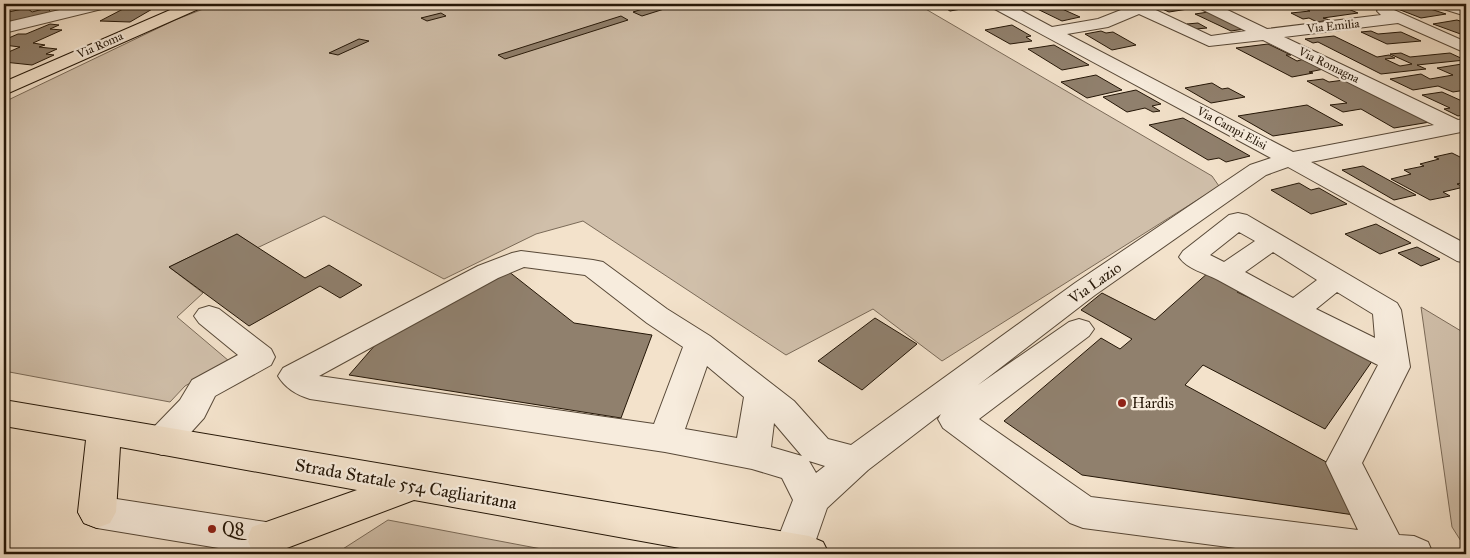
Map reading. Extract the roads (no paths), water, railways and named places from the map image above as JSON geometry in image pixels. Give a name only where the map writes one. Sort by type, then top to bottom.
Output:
[{"type":"main road","name":"Via Roma","points":[[4,89],[152,22],[197,4]]},
{"type":"main road","name":"Strada Statale 554 Cagliaritana","points":[[4,413],[801,553]]},
{"type":"main road","points":[[97,512],[104,430]]},
{"type":"main road","points":[[266,539],[414,485]]},
{"type":"street","points":[[4,28],[104,4]]},
{"type":"street","name":"Via Campi Elisi","points":[[997,4],[1290,159],[1466,256]]},
{"type":"street","name":"Via Romagna","points":[[1203,4],[1461,126]]},
{"type":"street","points":[[1443,4],[1466,11]]},
{"type":"street","points":[[1050,32],[1102,23],[1135,6]]},
{"type":"street","name":"Via Emilia","points":[[1135,6],[1209,41],[1401,18]]},
{"type":"street","points":[[1372,6],[1466,48]]},
{"type":"street","name":"Via Lazio","points":[[801,553],[812,499],[856,460],[1085,289],[1258,170],[1290,159],[1461,126]]},
{"type":"street","points":[[1393,359],[1295,311],[1226,273],[1192,258],[1238,220],[1387,310],[1394,367],[1344,462],[1401,552]]},
{"type":"street","points":[[1226,273],[1272,241]]},
{"type":"street","points":[[812,499],[794,468],[752,455],[665,439],[310,387],[294,376],[488,272],[521,259],[593,268],[657,316],[699,343],[782,410],[817,450],[856,460]]},
{"type":"street","points":[[1295,311],[1335,279]]},
{"type":"street","points":[[162,441],[192,409],[203,388],[260,357],[209,316]]},
{"type":"street","points":[[1079,329],[954,419],[1083,512],[1401,552]]},
{"type":"street","points":[[665,439],[699,343]]},
{"type":"street","points":[[752,455],[761,393]]},
{"type":"street","points":[[97,512],[266,539]]},
{"type":"place","name":"Hardis","points":[[1122,403]]},
{"type":"place","name":"Q8","points":[[212,529]]}]
